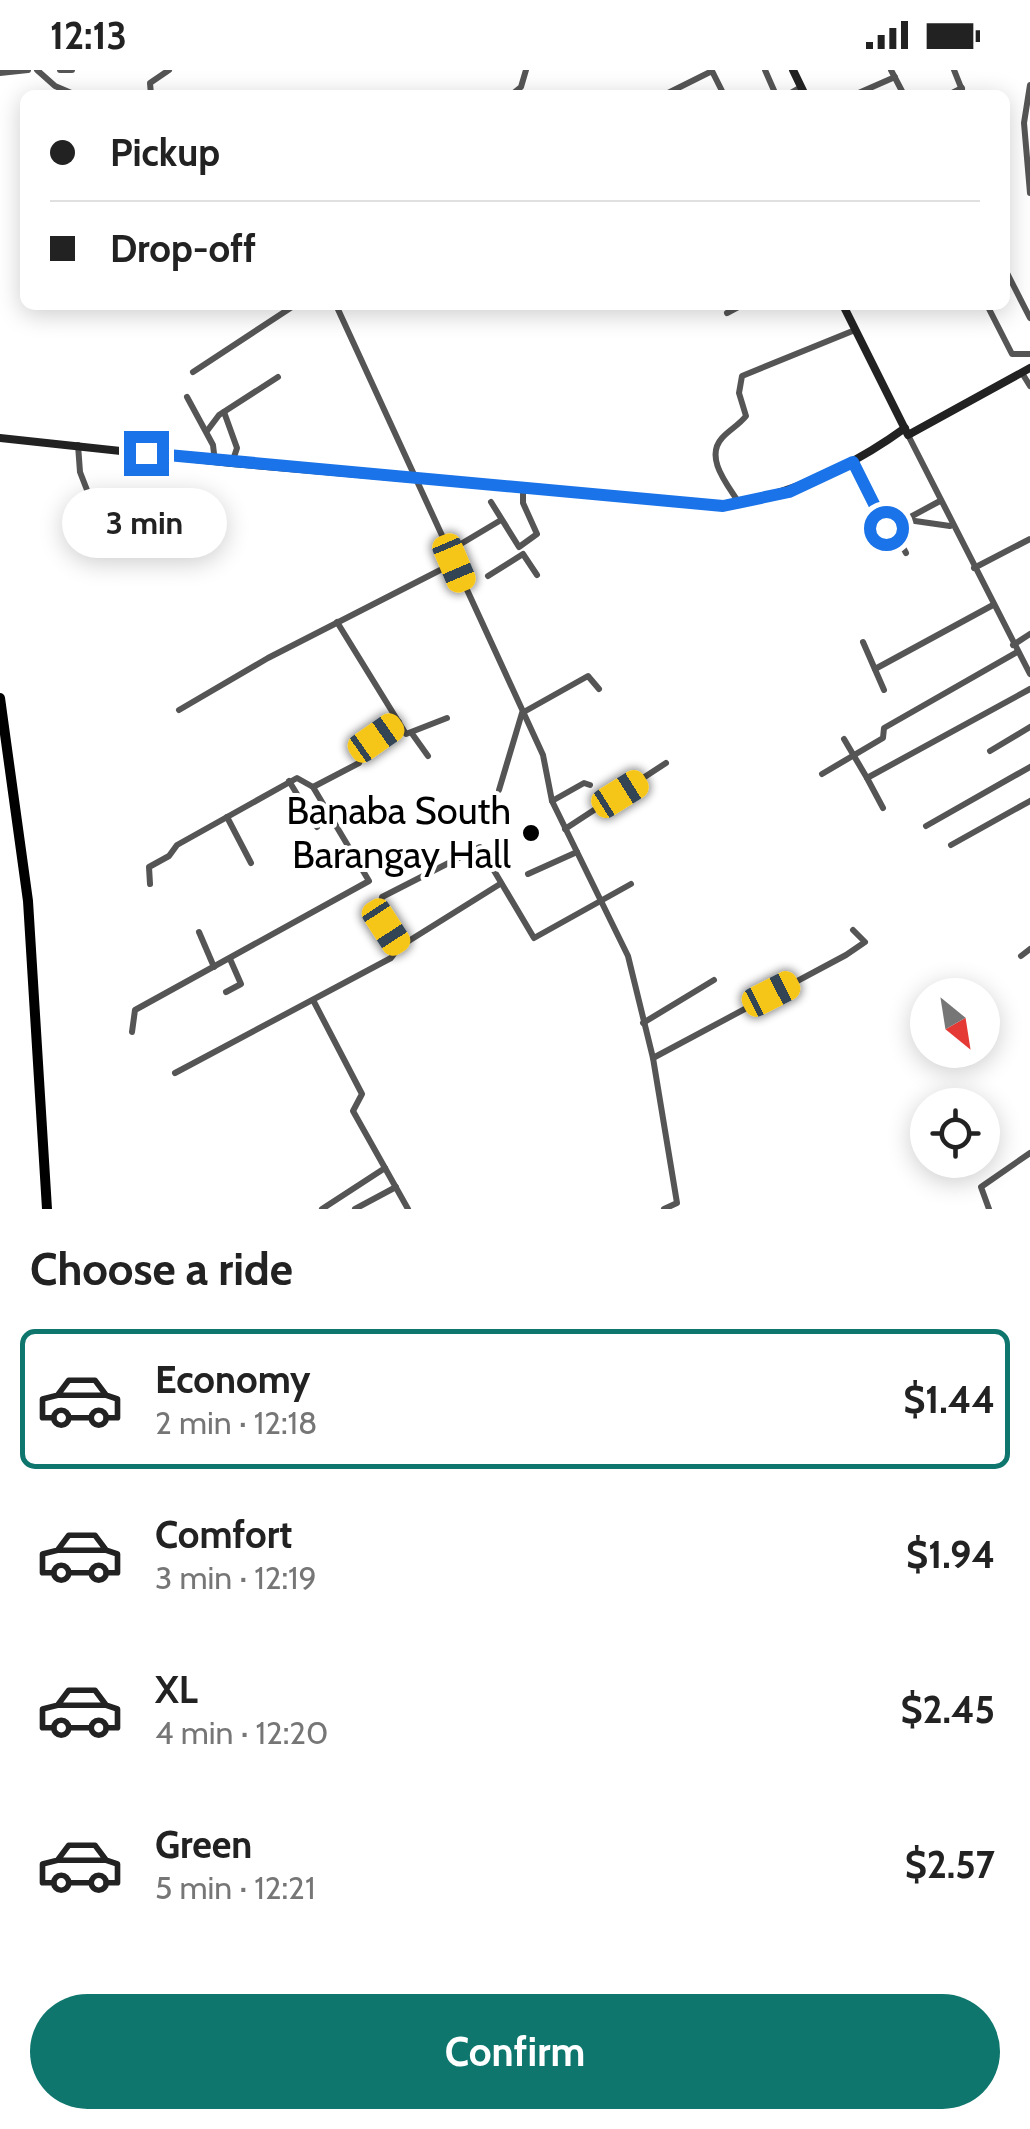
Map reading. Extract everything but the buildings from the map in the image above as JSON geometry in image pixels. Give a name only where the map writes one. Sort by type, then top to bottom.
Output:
[{"type":"highway","points":[[0,698],[28,900],[47,1209]]},
{"type":"street","points":[[0,73],[28,70]]},
{"type":"street","points":[[37,70],[64,90]]},
{"type":"street","points":[[60,70],[72,70]]},
{"type":"street","points":[[151,90],[150,83],[170,70]]},
{"type":"street","points":[[674,90],[713,70]]},
{"type":"street","points":[[863,90],[893,73]]},
{"type":"street","points":[[1030,85],[1024,123],[1030,193]]},
{"type":"street","points":[[1024,123],[1030,134]]},
{"type":"street","points":[[1010,279],[1030,318]]},
{"type":"street","points":[[193,372],[287,310]]},
{"type":"street","points":[[338,310],[543,754],[552,802],[628,956],[653,1058],[677,1206],[664,1209]]},
{"type":"street","points":[[727,314],[734,310]]},
{"type":"street","points":[[845,310],[1030,674]]},
{"type":"street","points":[[989,310],[1010,350],[1030,354]]},
{"type":"street","points":[[738,503],[716,464],[715,452],[722,438],[746,416],[739,393],[742,376],[760,365],[855,330]]},
{"type":"street","points":[[0,438],[522,490],[686,504],[738,503],[789,492],[1026,370],[1030,386]]},
{"type":"street","points":[[207,431],[224,412],[278,376]]},
{"type":"street","points":[[187,397],[207,431],[215,462]]},
{"type":"street","points":[[224,412],[237,448],[232,463]]},
{"type":"street","points":[[78,444],[80,472],[94,508]]},
{"type":"street","points":[[853,462],[884,526],[892,527],[940,501]]},
{"type":"street","points":[[488,576],[537,534],[523,503],[522,490]]},
{"type":"street","points":[[491,502],[536,574]]},
{"type":"street","points":[[449,551],[502,520]]},
{"type":"street","points":[[906,520],[952,526]]},
{"type":"street","points":[[892,527],[906,553]]},
{"type":"street","points":[[974,568],[1030,539]]},
{"type":"street","points":[[179,710],[337,622],[454,563]]},
{"type":"street","points":[[875,669],[993,605]]},
{"type":"street","points":[[337,622],[406,734],[447,718]]},
{"type":"street","points":[[822,774],[883,738],[884,728],[1015,648],[1030,634]]},
{"type":"street","points":[[863,642],[884,690]]},
{"type":"street","points":[[500,790],[522,713],[588,676],[599,688]]},
{"type":"street","points":[[867,778],[1030,689]]},
{"type":"street","points":[[312,787],[360,762],[371,742],[398,722]]},
{"type":"street","points":[[990,751],[1030,727]]},
{"type":"street","points":[[413,734],[428,756]]},
{"type":"street","points":[[844,739],[883,808]]},
{"type":"street","points":[[565,829],[666,763]]},
{"type":"street","points":[[926,826],[1030,767]]},
{"type":"street","points":[[132,1032],[135,1010],[369,881],[312,787],[302,780],[289,781],[177,844],[169,856],[149,866],[150,884]]},
{"type":"street","points":[[289,781],[317,827]]},
{"type":"street","points":[[552,802],[584,783],[590,785]]},
{"type":"street","points":[[951,845],[1030,800]]},
{"type":"street","points":[[227,817],[251,863]]},
{"type":"street","points":[[399,947],[378,904],[390,892],[480,847],[534,938],[631,884]]},
{"type":"street","points":[[528,874],[577,852]]},
{"type":"street","points":[[176,1073],[391,958],[399,947],[500,884]]},
{"type":"street","points":[[653,1058],[846,955],[865,942],[853,930]]},
{"type":"street","points":[[198,932],[214,967]]},
{"type":"street","points":[[1021,956],[1030,949]]},
{"type":"street","points":[[226,992],[240,984],[230,959]]},
{"type":"street","points":[[643,1023],[714,980]]},
{"type":"street","points":[[313,1000],[362,1094],[353,1111],[408,1209]]},
{"type":"street","points":[[989,1209],[980,1187],[1030,1153]]},
{"type":"street","points":[[322,1209],[386,1168]]},
{"type":"street","points":[[355,1209],[396,1187]]},
{"type":"place","name":"Banaba South Barangay Hall","points":[[531,833]]},
{"type":"route","points":[[146,453],[723,506],[789,492],[853,462],[886,528]]}]
